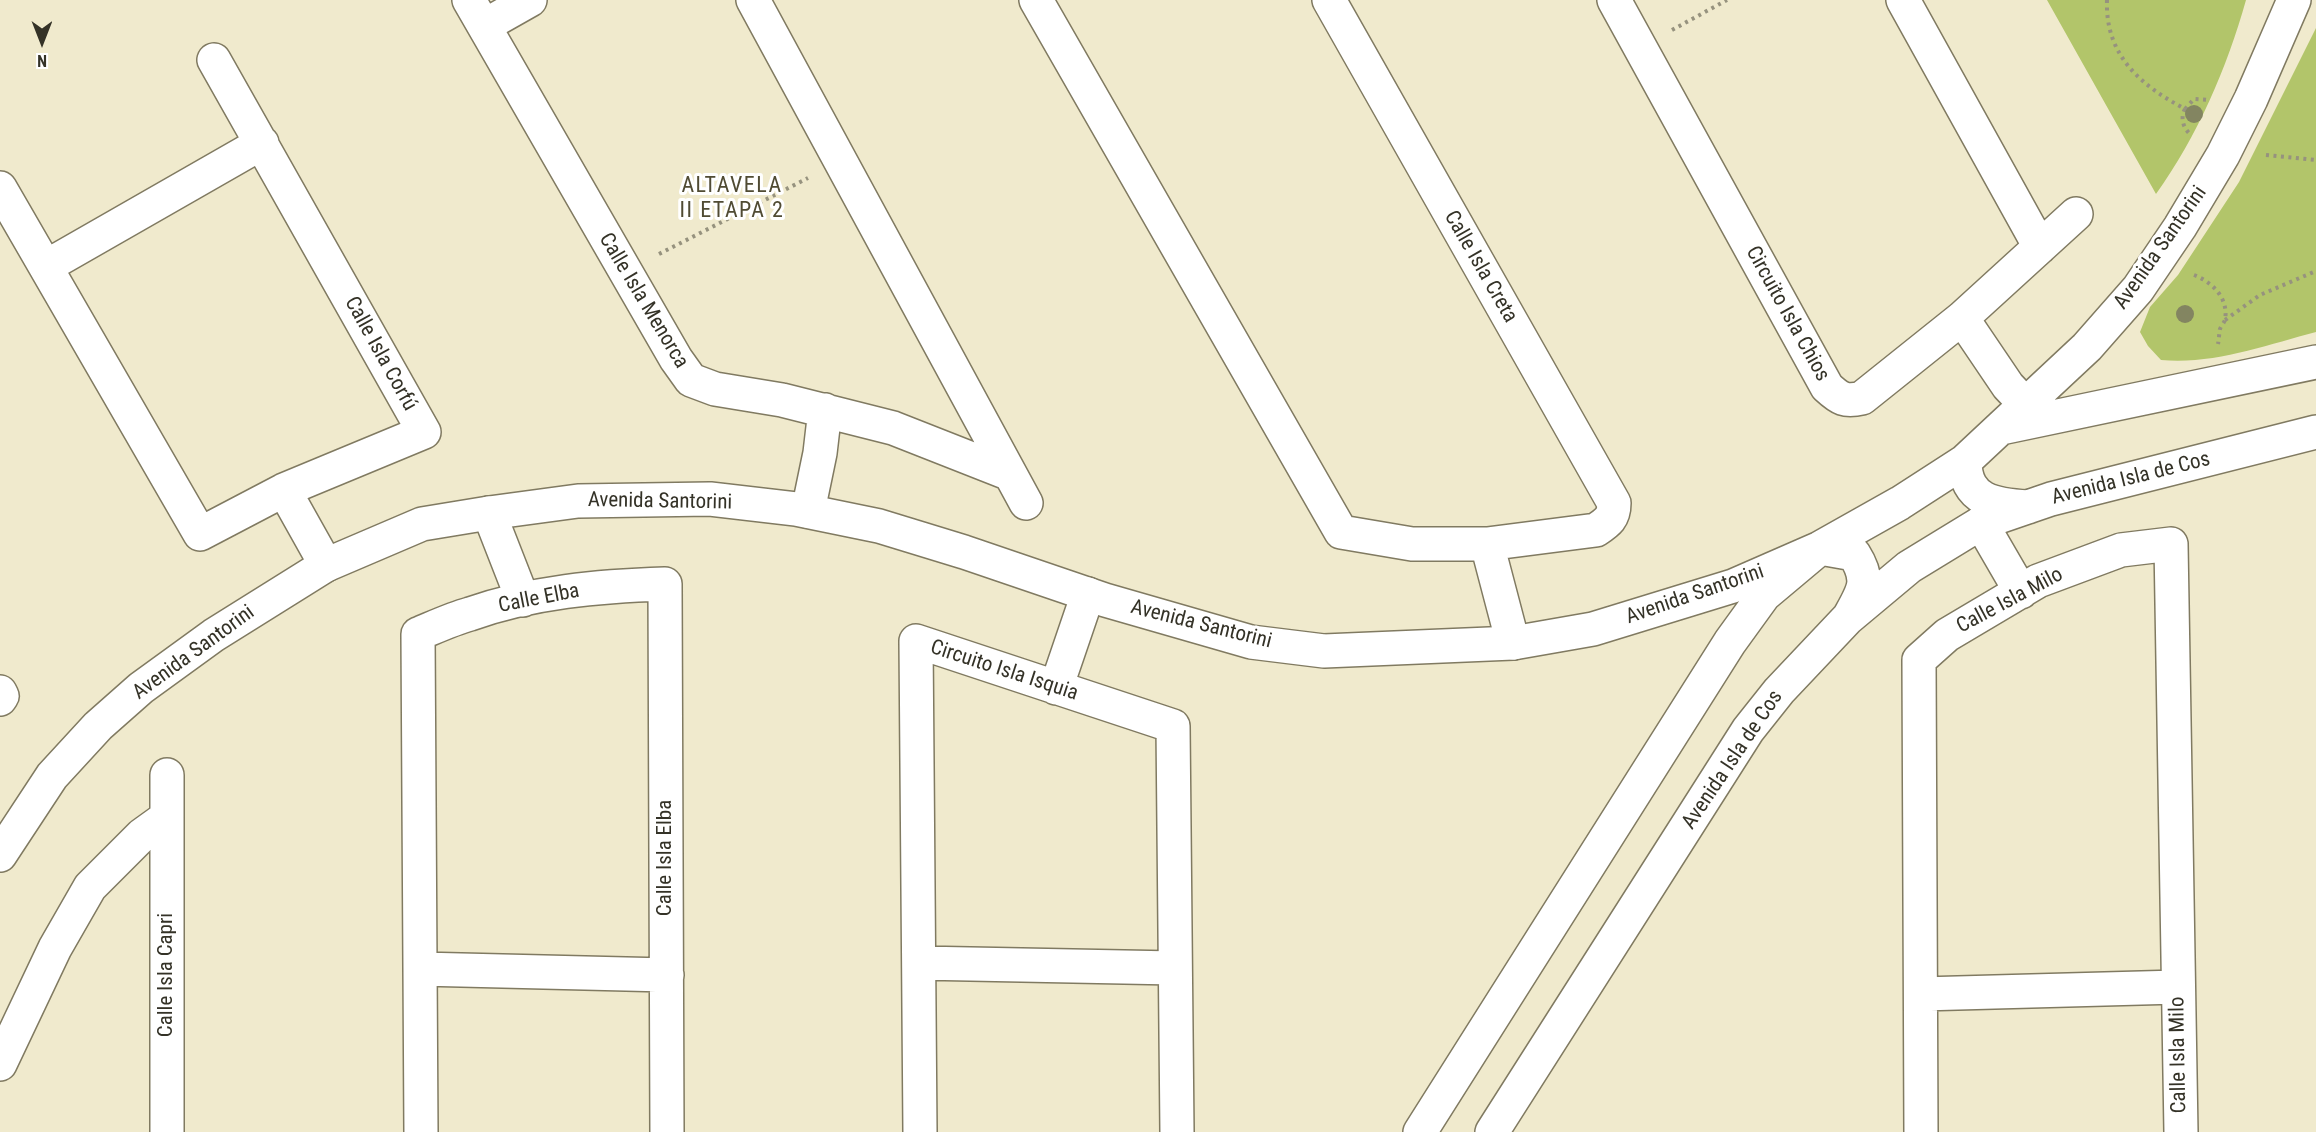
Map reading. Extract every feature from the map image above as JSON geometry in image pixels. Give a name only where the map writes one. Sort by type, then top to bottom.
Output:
[{"type":"street","name":"Calle Isla Menorca","points":[[530,0],[477,13],[676,359],[691,380],[715,389],[783,400],[893,428],[1010,474]]},
{"type":"street","points":[[753,0],[1026,503]]},
{"type":"street","points":[[1036,0],[1341,532],[1412,544],[1487,544],[1513,643]]},
{"type":"street","name":"Calle Isla Creta","points":[[1329,0],[1614,503],[1614,513],[1609,522],[1596,530],[1487,544]]},
{"type":"street","name":"Circuito Isla Chios","points":[[1614,0],[1827,387],[1841,400],[1862,398],[1962,318],[2076,214]]},
{"type":"street","points":[[1903,0],[2040,247]]},
{"type":"street","name":"Avenida Santorini","points":[[0,855],[52,776],[98,726],[141,688],[214,635],[326,565],[422,524],[489,513],[578,501],[710,499],[808,511],[879,526],[1088,594],[1251,642],[1324,651],[1513,643],[1593,628],[1732,586],[1820,548],[1900,503],[1965,461],[2087,347],[2138,289],[2223,155],[2251,99],[2294,0]]},
{"type":"street","name":"Calle Isla Corfú","points":[[0,188],[200,534],[284,490],[424,432],[214,60]]},
{"type":"street","points":[[46,266],[262,143]]},
{"type":"street","points":[[1962,318],[2008,386],[2026,405]]},
{"type":"street","points":[[2000,429],[2316,362]]},
{"type":"street","points":[[808,511],[820,453],[825,410]]},
{"type":"street","name":"Avenida Isla de Cos","points":[[1492,1132],[1748,730],[1779,690],[1848,618],[1909,567],[1981,523],[2028,507],[2316,432]]},
{"type":"street","points":[[1965,461],[1965,478],[1975,493],[2001,505],[2028,507]]},
{"type":"street","points":[[284,490],[326,565]]},
{"type":"street","points":[[489,513],[524,600]]},
{"type":"street","points":[[1981,523],[2021,592]]},
{"type":"street","name":"Calle Isla Milo","points":[[1922,1132],[1919,660],[1947,635],[2038,581],[2121,550],[2171,544],[2181,1132]]},
{"type":"street","points":[[1420,1132],[1730,642],[1764,595],[1820,548],[1854,554],[1864,569],[1862,594],[1848,618]]},
{"type":"street","name":"Calle Elba","points":[[420,969],[418,634],[471,613],[554,593],[623,585],[665,584]]},
{"type":"street","name":"Calle Isla Elba","points":[[665,584],[667,1132]]},
{"type":"street","points":[[1056,688],[1088,594]]},
{"type":"street","name":"Circuito Isla Isquia","points":[[920,1132],[916,641],[1173,726],[1177,1132]]},
{"type":"street","points":[[0,692],[2,696],[0,699]]},
{"type":"street","name":"Calle Isla Capri","points":[[167,775],[167,1132]]},
{"type":"street","points":[[4,1045],[90,887],[141,835],[167,817]]},
{"type":"street","points":[[919,963],[1175,968]]},
{"type":"street","points":[[421,1132],[420,969],[667,975]]},
{"type":"street","points":[[1921,994],[2178,987]]},
{"type":"path","points":[[1641,48],[1727,0]]},
{"type":"path","points":[[2107,0],[2106,18],[2125,64],[2143,81],[2185,109]]},
{"type":"path","points":[[2191,136],[2185,130],[2183,122],[2185,109],[2194,99],[2210,100]]},
{"type":"path","points":[[2263,154],[2272,157],[2316,160]]},
{"type":"path","points":[[625,271],[841,162]]},
{"type":"path","points":[[2218,348],[2220,330],[2225,320],[2259,295],[2316,272]]},
{"type":"path","points":[[2185,274],[2206,279],[2216,288],[2224,303],[2225,320]]},
{"type":"green space","points":[[2047,0],[2246,0],[2230,51],[2209,101],[2185,149],[2156,194]]},
{"type":"green space","points":[[2316,28],[2316,332],[2220,357],[2181,361],[2161,360],[2148,346],[2140,332],[2150,307],[2178,275],[2239,182]]},
{"type":"district","name":"ALTAVELA II ETAPA 2","points":[[732,198]]}]
